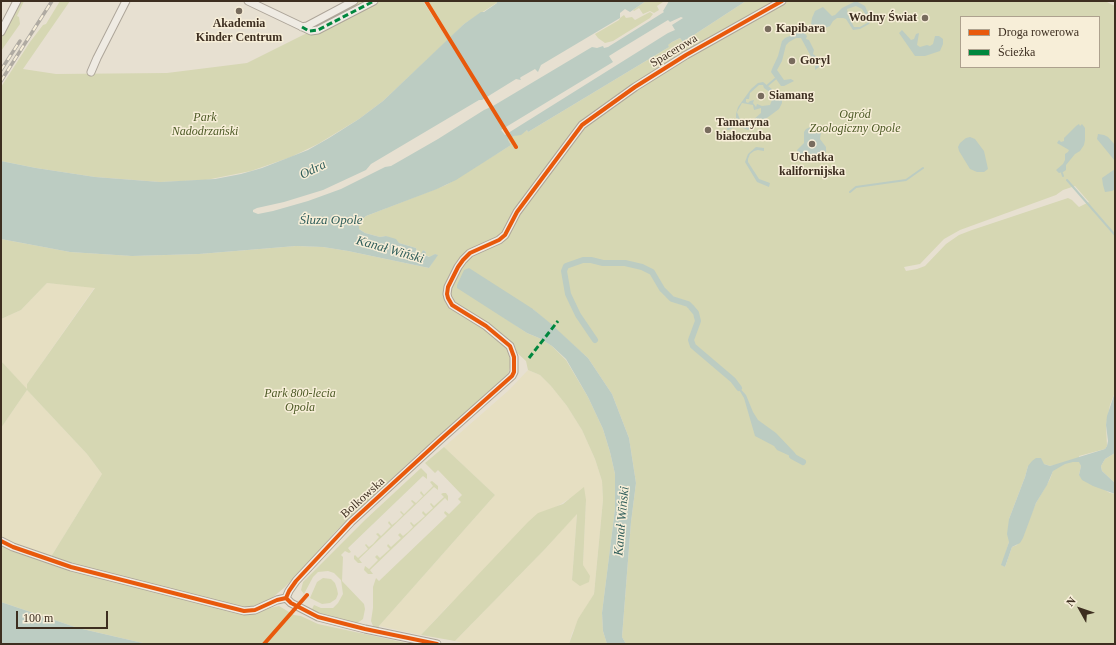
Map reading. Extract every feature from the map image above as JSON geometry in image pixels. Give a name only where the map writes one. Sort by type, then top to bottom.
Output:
[{"type":"street","points":[[1,32],[17,1]]},
{"type":"street","points":[[91,72],[126,1]]},
{"type":"street","points":[[248,1],[309,31],[318,30],[374,1]]},
{"type":"street","points":[[302,27],[307,26],[354,1]]},
{"type":"street","name":"Spacerowa","points":[[514,357],[510,346],[503,339],[486,326],[452,305],[447,294],[448,287],[463,260],[470,253],[499,240],[505,235],[519,208],[582,125],[635,87],[724,33],[782,1]]},
{"type":"street","name":"Bolkowska","points":[[286,598],[296,581],[351,522],[512,376],[514,369],[514,357]]},
{"type":"street","points":[[1,541],[71,567],[244,611],[255,610],[277,600],[286,598],[291,603],[318,617],[365,629],[437,644]]},
{"type":"shaded area","points":[[47,283],[95,287],[27,384],[27,390],[1,361],[1,319],[21,310]]},
{"type":"shaded area","points":[[528,370],[540,375],[567,406],[582,430],[595,459],[602,481],[603,500],[594,594],[572,633],[569,644],[467,644],[455,641],[545,549],[577,513],[572,580],[583,565],[586,500],[569,499],[556,507],[447,607],[421,635],[379,626],[495,495],[444,447],[509,390]]},
{"type":"shaded area","points":[[27,390],[87,454],[102,474],[49,560],[1,541],[1,428]]},
{"type":"green space","points":[[17,1],[24,1],[17,16],[19,17],[20,24],[1,51],[1,32]]},
{"type":"green space","name":"Park Nadodrzański","points":[[60,1],[70,1],[23,69],[56,74],[167,73],[247,63],[311,31],[307,30],[354,1],[423,1],[448,40],[383,101],[359,119],[318,144],[291,157],[251,171],[206,180],[160,182],[95,177],[1,161],[1,87],[30,42],[43,25],[46,24]]},
{"type":"green space","points":[[426,1],[498,2],[464,24],[449,39]]},
{"type":"green space","points":[[646,1],[663,2],[657,6],[659,10],[654,13],[650,11],[643,14],[639,8],[634,11],[633,10]]},
{"type":"green space","points":[[746,1],[778,1],[634,85],[583,119],[584,126],[636,89],[687,57],[785,1],[1105,1],[1115,6],[1115,392],[1110,405],[1106,425],[1107,446],[1105,449],[1079,456],[1081,466],[1079,475],[1110,493],[1115,494],[1115,644],[626,644],[622,637],[631,522],[636,483],[629,438],[612,394],[588,358],[533,309],[502,316],[527,333],[552,346],[566,360],[588,397],[603,429],[615,474],[615,509],[602,613],[603,631],[607,644],[569,644],[578,619],[594,594],[603,500],[602,481],[595,459],[582,430],[567,406],[540,375],[528,370],[526,361],[515,351],[508,374],[501,383],[417,455],[335,532],[285,587],[272,598],[254,606],[250,611],[254,614],[279,606],[294,615],[301,616],[318,624],[411,644],[147,644],[78,628],[1,602],[1,541],[49,560],[102,474],[87,454],[27,390],[1,428],[1,361],[27,389],[27,384],[95,288],[47,283],[21,310],[1,319],[1,239],[70,252],[132,256],[199,254],[296,246],[323,247],[429,268],[437,255],[435,254],[430,257],[425,255],[426,252],[423,250],[422,254],[417,252],[416,248],[399,243],[386,236],[380,237],[365,233],[359,229],[359,222],[366,216],[446,185],[511,145],[508,140],[514,136],[527,130],[528,132],[669,47],[667,45],[680,38],[683,42]],"holes":[[[1075,186],[1089,202],[1079,207],[1068,198],[972,230],[959,235],[946,244],[925,266],[906,271],[904,267],[920,264],[944,239],[960,230],[1056,195],[1063,190]],[[1044,464],[1050,466],[1055,465],[1050,479],[1036,503],[1017,545],[1012,547],[1005,567],[1002,565],[1009,542],[1009,519],[1028,466]]]},
{"type":"green space","points":[[650,12],[653,14],[650,18],[613,41],[605,43],[595,34],[619,20],[624,15],[626,18],[632,17],[635,20]]},
{"type":"green space","points":[[444,447],[495,495],[379,626],[378,629],[373,626],[371,621],[373,608],[373,587],[376,578],[379,581],[447,516],[444,513],[445,511],[449,514],[461,502],[458,499],[462,495],[438,470],[435,473],[425,463]]},
{"type":"green space","points":[[1115,453],[1115,483],[1102,471],[1101,466],[1105,459]]},
{"type":"green space","points":[[421,468],[427,474],[427,479],[423,476],[348,548],[351,552],[349,553],[345,551],[341,555],[343,557],[342,581],[364,604],[365,609],[363,619],[356,624],[314,612],[312,609],[314,605],[321,608],[333,608],[338,603],[343,594],[341,580],[334,573],[328,571],[318,572],[313,577],[304,594],[301,590],[303,582],[366,519]]},
{"type":"green space","points":[[432,481],[438,486],[438,490],[434,487],[359,559],[362,563],[358,563],[354,559],[354,556],[355,555],[358,558],[368,549],[365,545],[366,544],[369,547],[379,537],[376,534],[378,533],[381,536],[391,526],[388,523],[389,521],[392,525],[396,522],[403,515],[400,512],[401,511],[404,514],[414,504],[411,501],[412,500],[416,503],[423,496],[420,493],[421,491],[424,495],[433,486],[430,482]]},
{"type":"green space","points":[[584,487],[586,500],[583,565],[590,576],[589,582],[580,586],[572,580],[577,514],[455,641],[421,635],[528,522],[538,513],[563,504]]},
{"type":"green space","points":[[446,493],[448,496],[448,501],[445,498],[370,570],[373,574],[368,574],[364,570],[365,566],[369,569],[378,560],[375,557],[377,555],[380,558],[390,549],[387,546],[388,544],[391,547],[401,538],[398,535],[400,533],[403,536],[408,532],[413,527],[410,523],[411,522],[414,525],[425,516],[422,513],[423,511],[426,514],[433,508],[430,504],[431,503],[434,506],[444,497],[441,494]]},
{"type":"green space","points":[[323,578],[331,579],[335,583],[338,594],[336,599],[330,603],[322,604],[310,598],[317,582]]},
{"type":"water","points":[[497,1],[646,1],[630,12],[625,9],[620,13],[620,18],[541,65],[538,72],[535,69],[521,77],[521,80],[516,79],[482,100],[479,100],[371,164],[366,170],[323,190],[284,202],[257,208],[253,210],[253,212],[258,214],[273,211],[308,201],[341,189],[385,167],[391,166],[592,47],[608,47],[664,12],[663,11],[669,1],[746,1],[683,42],[680,38],[672,42],[668,45],[669,47],[528,132],[527,130],[521,135],[514,136],[508,140],[511,145],[456,180],[437,189],[366,216],[359,222],[359,229],[365,233],[396,239],[399,243],[416,248],[417,252],[421,254],[423,250],[426,252],[425,255],[429,257],[435,254],[438,255],[429,268],[323,247],[296,246],[199,254],[132,256],[70,252],[1,239],[1,161],[95,177],[160,182],[215,179],[262,168],[308,150],[359,119],[383,101],[464,24],[497,3]],"holes":[[[681,17],[683,18],[672,25],[675,30],[505,135],[501,130],[613,62],[609,56],[617,51],[668,20],[670,22]]]},
{"type":"water","points":[[856,1],[865,6],[871,20],[869,24],[860,29],[853,30],[846,19],[837,18],[830,26],[817,30],[811,24],[815,11],[823,7],[832,16],[842,8]],"holes":[[[856,6],[862,9],[869,20],[860,27],[854,27],[848,15],[847,9]]]},
{"type":"water","points":[[902,30],[911,40],[914,39],[916,34],[919,33],[917,45],[920,47],[927,45],[930,46],[933,44],[935,36],[939,36],[943,39],[943,44],[940,51],[925,56],[915,56],[899,33]]},
{"type":"water","points":[[799,32],[803,32],[807,36],[806,39],[809,40],[814,50],[813,54],[817,57],[819,67],[815,70],[815,64],[801,38],[796,38],[786,45],[782,61],[777,70],[784,80],[791,79],[794,81],[781,86],[771,72],[772,69],[778,56],[782,41],[785,38]]},
{"type":"water","points":[[763,82],[778,94],[782,100],[782,103],[779,109],[748,130],[739,125],[736,119],[736,114],[738,107],[751,89],[758,83]],"holes":[[[759,85],[763,85],[764,88],[771,93],[772,100],[770,105],[762,106],[757,104],[756,107],[753,103],[754,100],[748,103],[746,102],[746,99],[749,99],[750,93]],[[742,103],[753,105],[754,110],[761,108],[761,113],[752,121],[745,123],[741,122],[737,112]]]},
{"type":"water","points":[[817,124],[821,132],[820,139],[826,147],[826,152],[817,156],[812,154],[804,157],[797,150],[804,143],[804,132],[806,129]]},
{"type":"water","points":[[1079,124],[1080,126],[1082,124],[1085,128],[1084,145],[1066,165],[1066,170],[1059,173],[1056,170],[1063,164],[1065,154],[1069,150],[1057,143],[1059,140],[1061,142],[1064,141],[1064,138]]},
{"type":"water","points":[[1098,134],[1108,137],[1115,145],[1115,161],[1097,139]]},
{"type":"water","points":[[970,137],[975,139],[984,151],[988,169],[984,172],[977,172],[970,169],[959,151],[958,147],[960,143],[966,138]]},
{"type":"water","points":[[756,147],[764,148],[764,151],[754,151],[750,154],[748,162],[759,179],[770,183],[769,187],[757,182],[745,162],[748,154]]},
{"type":"water","points":[[1115,169],[1115,189],[1105,192],[1102,178]]},
{"type":"water","name":"Kanał Wiński","points":[[469,268],[533,309],[550,323],[588,358],[612,394],[629,438],[636,483],[631,522],[622,637],[626,644],[607,644],[603,631],[602,613],[615,509],[615,474],[603,429],[588,397],[566,359],[552,346],[527,333],[457,288],[464,270]]},
{"type":"water","points":[[735,383],[746,395],[758,420],[776,433],[795,453],[799,460],[777,450],[774,446],[755,436],[744,398]]},
{"type":"water","points":[[1115,392],[1115,453],[1105,459],[1101,466],[1102,471],[1115,483],[1115,494],[1093,486],[1082,480],[1079,475],[1081,466],[1079,462],[1065,464],[1053,471],[1047,485],[1036,503],[1023,538],[1020,543],[1012,547],[1005,567],[1001,565],[1009,542],[1007,534],[1009,519],[1028,466],[1036,458],[1041,458],[1044,464],[1050,466],[1105,449],[1108,441],[1106,425],[1107,416]]},
{"type":"water","points":[[1,602],[78,628],[147,644],[1,644]]},
{"type":"waterway","points":[[768,85],[775,79]]},
{"type":"waterway","points":[[728,129],[738,124]]},
{"type":"waterway","points":[[850,192],[856,187],[906,180],[923,168]]},
{"type":"waterway","points":[[1067,180],[1115,235]]},
{"type":"waterway","points":[[595,340],[578,315],[568,294],[564,271],[566,266],[583,260],[591,260],[603,263],[625,263],[642,267],[652,272],[662,289],[672,299],[688,304],[696,313],[698,321],[691,340],[693,346],[733,380],[739,388]]},
{"type":"waterway","points":[[792,456],[803,462]]},
{"type":"railway","points":[[1,81],[52,1]]},
{"type":"railway","points":[[1,70],[20,41]]},
{"type":"marked path","points":[[302,27],[309,31],[318,30],[374,1]]},
{"type":"marked path","points":[[529,358],[558,321]]},
{"type":"cycle path","points":[[426,1],[516,147]]},
{"type":"cycle path","points":[[437,644],[365,629],[318,617],[291,603],[286,598],[296,581],[351,522],[512,376],[514,372],[514,357],[510,346],[486,326],[452,305],[448,298],[448,287],[458,267],[470,253],[499,240],[505,235],[517,212],[582,125],[635,87],[686,55],[782,1]]},
{"type":"cycle path","points":[[1,541],[13,547],[71,567],[244,611],[255,610],[277,600],[286,598]]},
{"type":"cycle path","points":[[264,644],[307,595]]},
{"type":"place","name":"Akademia Kinder Centrum","points":[[239,11]]},
{"type":"place","name":"Wodny Świat","points":[[925,18]]},
{"type":"place","name":"Kapibara","points":[[768,29]]},
{"type":"place","name":"Goryl","points":[[792,61]]},
{"type":"place","name":"Siamang","points":[[761,96]]},
{"type":"place","name":"Tamaryna białoczuba","points":[[708,130]]},
{"type":"place","name":"Uchatka kalifornijska","points":[[812,144]]},
{"type":"park label","name":"Ogród Zoologiczny Opole","points":[[855,122]]},
{"type":"park label","name":"Park 800-lecia Opola","points":[[300,401]]},
{"type":"water label","name":"Odra","points":[[313,170]]},
{"type":"water label","name":"Śluza Opole","points":[[331,221]]}]
